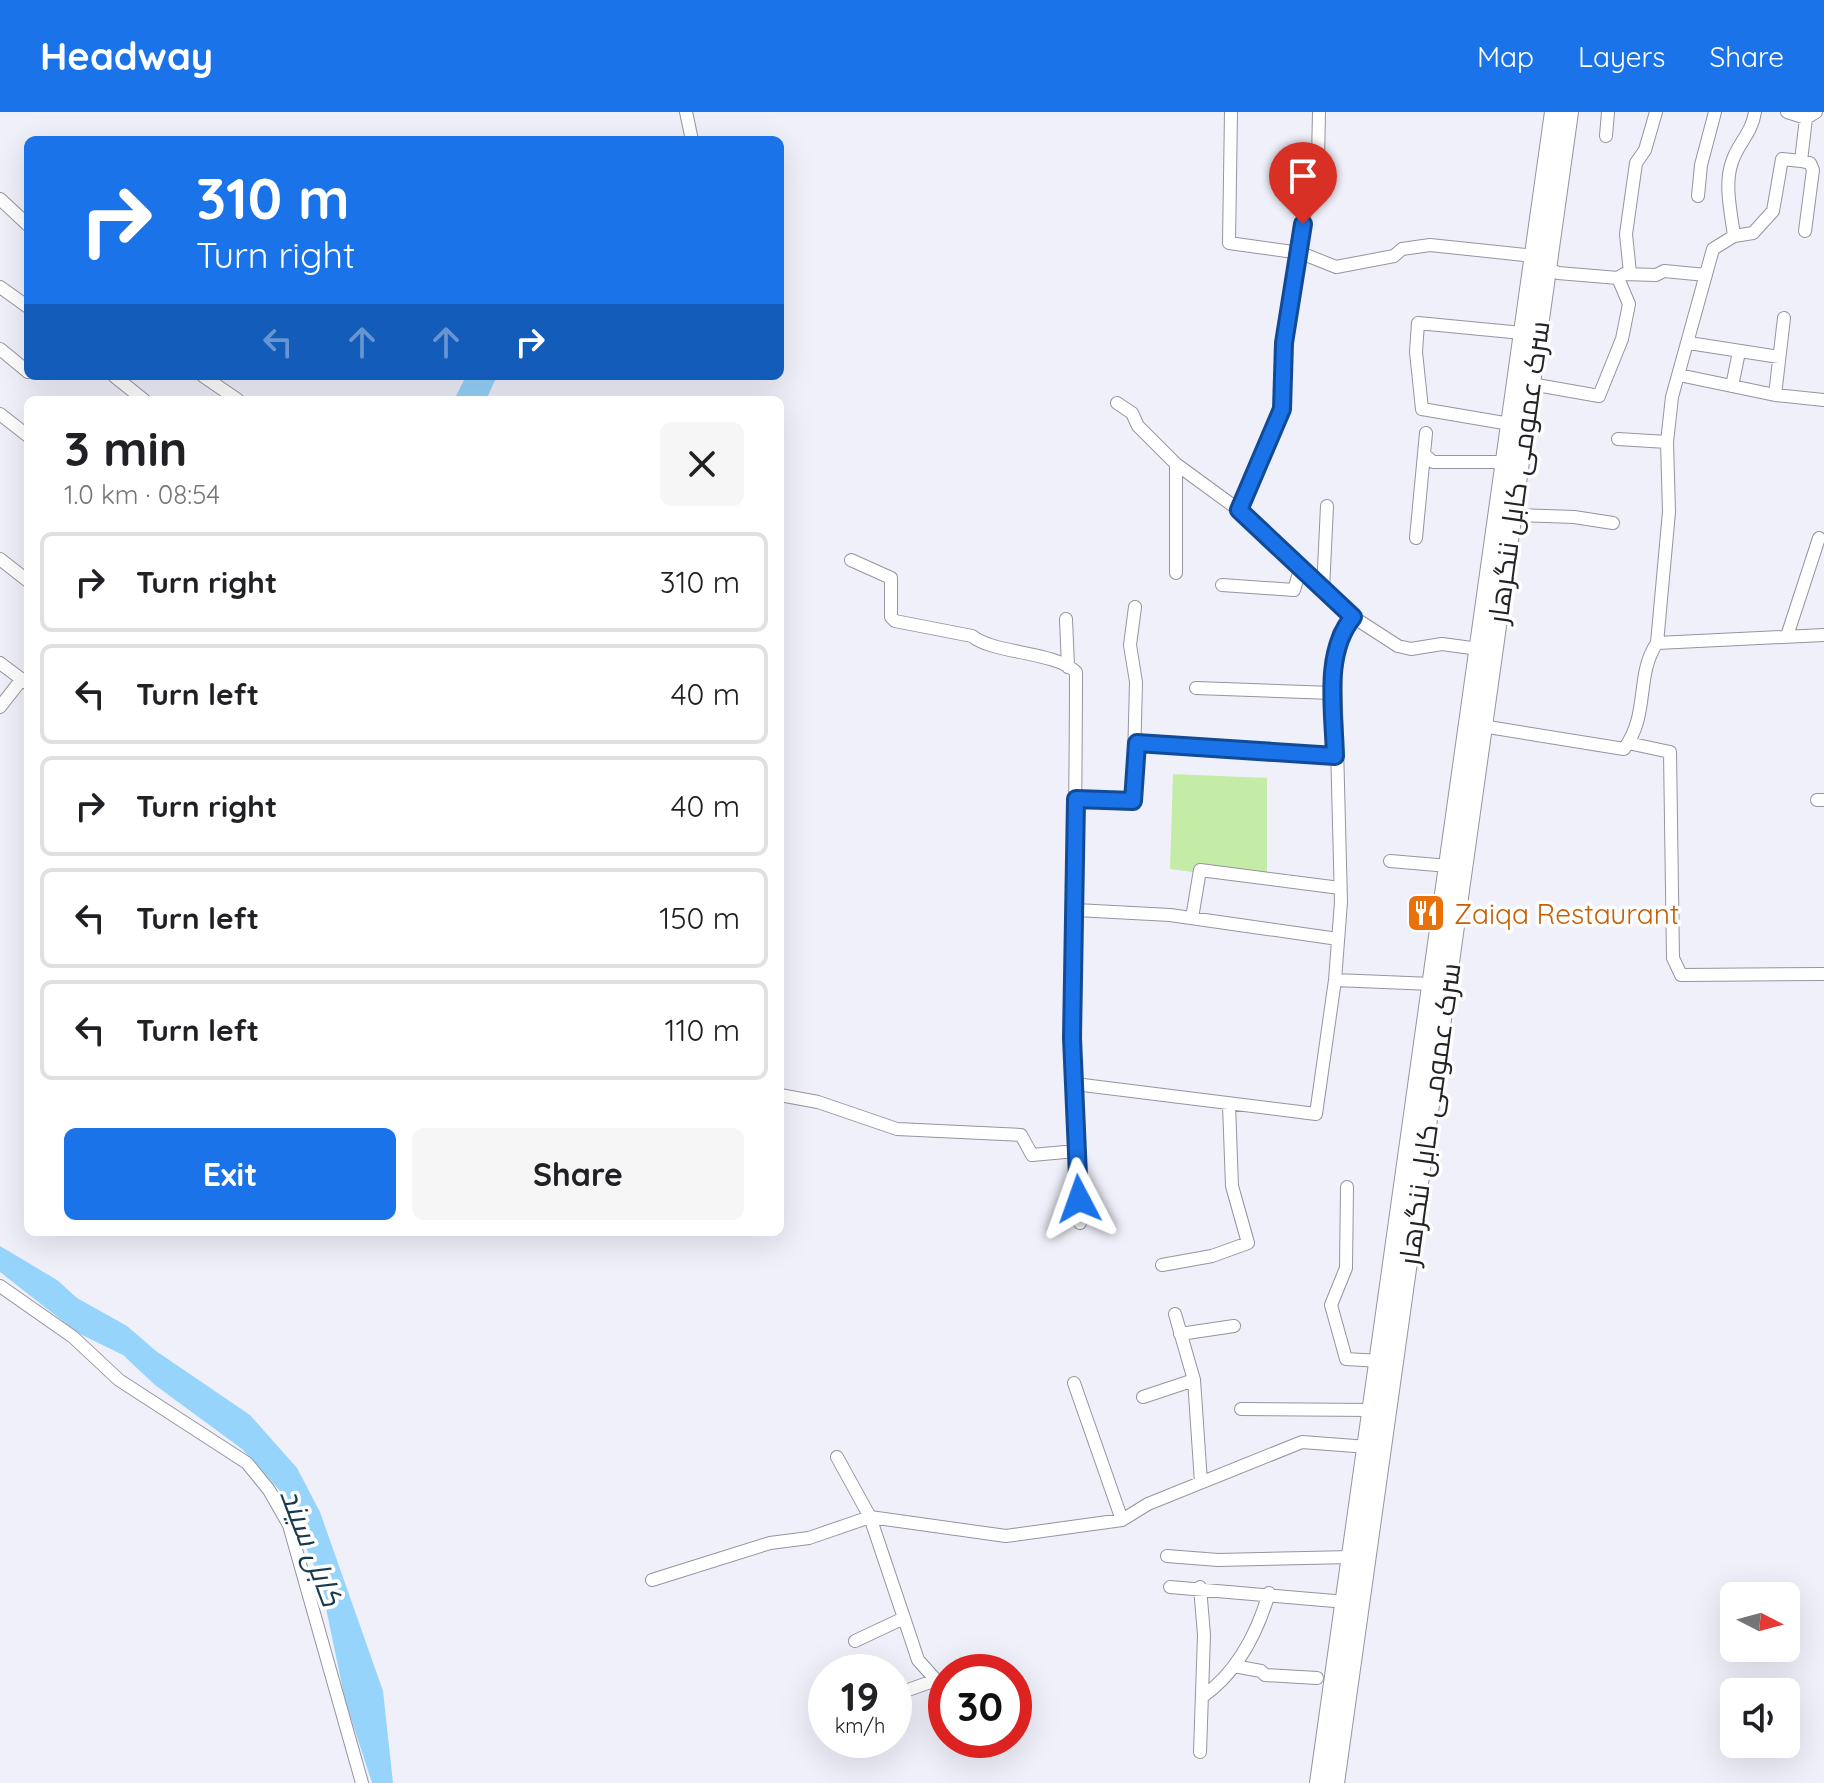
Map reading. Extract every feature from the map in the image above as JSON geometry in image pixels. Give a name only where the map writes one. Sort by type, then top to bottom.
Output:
[{"type":"highway","name":"سرک عمومی کابل ننگرهار","points":[[1319,1783],[1449,866],[1514,515],[1531,384],[1554,112]]},
{"type":"highway","name":"سرک عمومی کابل ننگرهار","points":[[1335,1783],[1475,728],[1479,649],[1522,333],[1540,261],[1569,112]]},
{"type":"street","points":[[686,112],[691,136]]},
{"type":"street","points":[[1231,112],[1229,243],[1301,253],[1336,267],[1394,256],[1402,249],[1430,245],[1540,261],[1558,273],[1624,276],[1656,275],[1664,271],[1706,275]]},
{"type":"street","points":[[1318,159],[1319,112]]},
{"type":"street","points":[[1606,136],[1608,112]]},
{"type":"street","points":[[1531,384],[1599,396],[1622,339],[1629,304],[1624,276],[1626,234],[1636,163],[1645,150],[1656,112]]},
{"type":"street","points":[[1698,196],[1701,165],[1715,112]]},
{"type":"street","points":[[1734,236],[1727,179],[1741,141],[1749,135],[1755,112]]},
{"type":"street","points":[[1787,112],[1811,115],[1801,161]]},
{"type":"street","points":[[1475,728],[1624,749],[1636,733],[1648,656],[1657,643],[1669,512],[1667,442],[1679,375],[1713,249],[1734,236],[1753,233],[1773,211],[1782,159],[1810,163],[1813,170],[1805,231]]},
{"type":"street","points":[[1239,510],[1282,409],[1286,328],[1301,253],[1306,196]]},
{"type":"street","points":[[0,199],[24,221]]},
{"type":"street","points":[[0,287],[24,304]]},
{"type":"street","points":[[1775,395],[1784,318]]},
{"type":"street","points":[[1510,424],[1422,409],[1416,352],[1418,323],[1522,333]]},
{"type":"street","points":[[1689,343],[1779,357]]},
{"type":"street","points":[[0,349],[24,368]]},
{"type":"street","points":[[1732,386],[1739,352]]},
{"type":"street","points":[[1679,375],[1775,395],[1824,400]]},
{"type":"street","points":[[119,380],[139,396]]},
{"type":"street","points":[[209,380],[232,396]]},
{"type":"street","points":[[1117,403],[1132,413],[1138,426],[1176,464],[1239,510],[1353,617],[1398,646],[1411,649],[1442,644],[1479,649]]},
{"type":"street","points":[[0,414],[24,433]]},
{"type":"street","points":[[1416,538],[1426,433]]},
{"type":"street","points":[[1618,439],[1667,442]]},
{"type":"street","points":[[1425,455],[1433,462],[1506,462]]},
{"type":"street","points":[[1176,464],[1176,573]]},
{"type":"street","points":[[1323,590],[1327,506]]},
{"type":"street","points":[[1514,515],[1574,517],[1613,523]]},
{"type":"street","points":[[1787,636],[1819,538]]},
{"type":"street","points":[[0,559],[24,578]]},
{"type":"street","points":[[851,560],[891,578],[891,617],[895,621],[972,636],[979,642],[1008,647],[1076,672],[1076,910],[1072,985],[1080,1223]]},
{"type":"street","points":[[1222,585],[1294,590],[1300,570]]},
{"type":"street","points":[[1076,799],[1133,801],[1137,743],[1136,682],[1130,645],[1135,607]]},
{"type":"street","points":[[1075,1084],[1316,1114],[1338,939],[1340,888],[1333,693],[1339,633],[1353,617]]},
{"type":"street","points":[[1066,619],[1068,667]]},
{"type":"street","points":[[1657,643],[1824,635]]},
{"type":"street","points":[[0,663],[24,681]]},
{"type":"street","points":[[0,707],[24,683]]},
{"type":"street","points":[[1196,688],[1333,693]]},
{"type":"street","points":[[1137,743],[1335,756]]},
{"type":"street","points":[[1628,743],[1670,752],[1673,958],[1681,975],[1824,974]]},
{"type":"street","points":[[1390,861],[1449,866]]},
{"type":"street","points":[[1192,918],[1200,870],[1340,888]]},
{"type":"street","points":[[1076,910],[1192,918],[1338,939]]},
{"type":"street","points":[[1335,980],[1432,984]]},
{"type":"street","points":[[784,1096],[818,1102],[897,1129],[1021,1135],[1032,1155],[1076,1151]]},
{"type":"street","points":[[1162,1265],[1212,1256],[1248,1243],[1232,1186],[1229,1105]]},
{"type":"street","points":[[1347,1187],[1346,1268],[1331,1305],[1346,1359],[1380,1361]]},
{"type":"street","points":[[0,1286],[73,1337],[119,1380],[247,1463],[269,1490],[289,1525],[362,1783]]},
{"type":"street","points":[[1175,1314],[1194,1380],[1201,1482]]},
{"type":"street","points":[[1180,1334],[1234,1326]]},
{"type":"street","points":[[1143,1397],[1194,1380]]},
{"type":"street","points":[[1074,1383],[1122,1520]]},
{"type":"street","points":[[1241,1409],[1373,1410]]},
{"type":"street","points":[[652,1580],[770,1543],[809,1538],[870,1517],[1006,1536],[1122,1520],[1148,1504],[1302,1442],[1368,1447]]},
{"type":"street","points":[[837,1457],[870,1517],[918,1660],[928,1671]]},
{"type":"street","points":[[1167,1556],[1218,1560],[1352,1557]]},
{"type":"street","points":[[1170,1587],[1200,1587],[1346,1602]]},
{"type":"street","points":[[1200,1587],[1204,1635],[1200,1752]]},
{"type":"street","points":[[1202,1697],[1234,1666],[1258,1630],[1269,1593]]},
{"type":"street","points":[[855,1641],[904,1618]]},
{"type":"street","points":[[1234,1666],[1261,1671],[1265,1675],[1317,1678]]},
{"type":"green space","points":[[1173,774],[1267,778],[1267,882],[1170,869]]},
{"type":"water","points":[[464,380],[495,380],[488,396],[456,396]]},
{"type":"water","name":"کابل سيند","points":[[0,1246],[57,1280],[77,1298],[127,1326],[156,1351],[250,1415],[297,1468],[320,1512],[383,1691],[393,1783],[372,1783],[345,1700],[320,1579],[282,1493],[242,1449],[155,1385],[123,1355],[78,1333],[0,1272]]},
{"type":"place","name":"Zaiqa Restaurant","points":[[1426,913]]},
{"type":"route","points":[[1079,1199],[1072,1038],[1076,799],[1133,801],[1137,743],[1335,756],[1333,693],[1339,633],[1353,617],[1239,510],[1282,409],[1284,343],[1290,297],[1301,253],[1303,224]]}]
